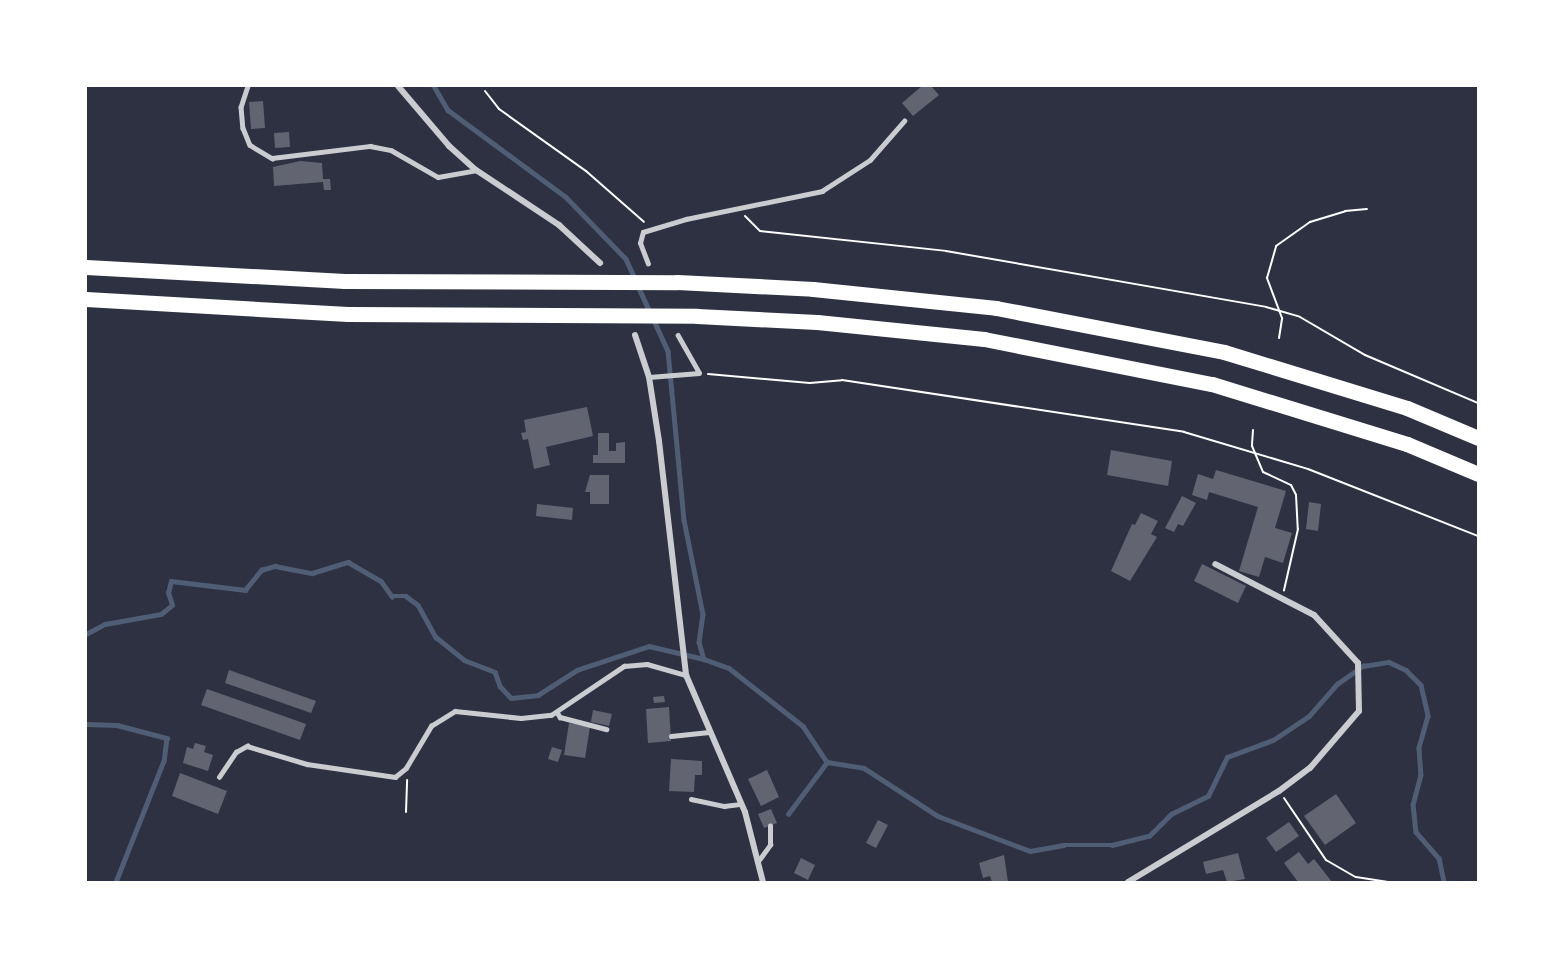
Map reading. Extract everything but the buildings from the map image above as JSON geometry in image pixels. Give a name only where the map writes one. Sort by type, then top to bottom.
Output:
[{"type":"highway","points":[[86,267],[345,281],[677,282],[813,289],[996,308],[1224,352],[1407,408],[1479,438]]},
{"type":"highway","points":[[86,299],[348,314],[697,316],[817,322],[984,339],[1212,384],[1407,444],[1479,474]]},
{"type":"street","points":[[398,86],[424,122],[476,170],[559,225],[600,263]]},
{"type":"street","points":[[635,335],[651,376],[686,675],[741,804],[759,860],[763,882]]},
{"type":"street","points":[[1128,882],[1279,791],[1310,768],[1359,711],[1358,663],[1314,615],[1282,596],[1215,564]]},
{"type":"lane","points":[[248,86],[241,107],[243,128],[250,146],[272,158],[370,146],[391,150],[438,177],[476,170]]},
{"type":"lane","points":[[648,264],[640,243],[643,232],[651,228],[822,191],[870,160],[904,121]]},
{"type":"lane","points":[[651,376],[699,373],[678,336]]},
{"type":"lane","points":[[219,777],[236,752],[247,746],[307,764],[375,777],[395,777],[406,768],[430,726],[448,714],[489,713],[520,718],[557,712],[624,666],[647,664],[686,675]]},
{"type":"lane","points":[[557,712],[560,717],[606,729]]},
{"type":"lane","points":[[671,736],[710,732]]},
{"type":"lane","points":[[691,799],[724,806],[741,804]]},
{"type":"lane","points":[[759,860],[770,845],[770,826]]},
{"type":"path","points":[[484,91],[499,109],[586,171],[651,228]]},
{"type":"path","points":[[743,209],[750,225],[760,231],[946,251],[1276,310],[1312,323],[1365,355],[1479,404]]},
{"type":"path","points":[[1279,338],[1282,322],[1270,292],[1268,265],[1283,238],[1331,214],[1367,209]]},
{"type":"path","points":[[699,373],[810,383],[842,380],[1184,432],[1253,450],[1479,536]]},
{"type":"path","points":[[1253,430],[1253,450],[1263,472],[1291,485],[1296,495],[1298,529],[1282,596]]},
{"type":"path","points":[[406,768],[406,812]]},
{"type":"path","points":[[1279,791],[1326,860],[1356,877],[1387,882]]},
{"type":"waterway","points":[[434,86],[448,110],[566,197],[626,259],[635,278]]},
{"type":"waterway","points":[[638,286],[668,351],[684,520],[703,614],[699,642],[704,659]]},
{"type":"waterway","points":[[86,634],[105,624],[161,614],[172,605],[168,593],[171,581],[245,590],[261,570],[275,566],[312,573],[348,562],[381,581],[392,596],[406,596],[418,605],[436,637],[464,660],[495,672],[500,686],[511,698],[538,695],[577,670],[649,646],[704,659],[729,668],[803,726],[827,762],[864,768],[938,816],[1030,851],[1063,845],[1112,845],[1149,836],[1171,814],[1208,796],[1227,757],[1273,740],[1309,716],[1337,684],[1363,666],[1389,662],[1406,670],[1421,685],[1428,716],[1419,748],[1421,775],[1413,804],[1416,832],[1439,858],[1444,882]]},
{"type":"waterway","points":[[86,724],[117,725],[167,738],[164,761],[116,882]]},
{"type":"waterway","points":[[788,814],[827,762]]}]
